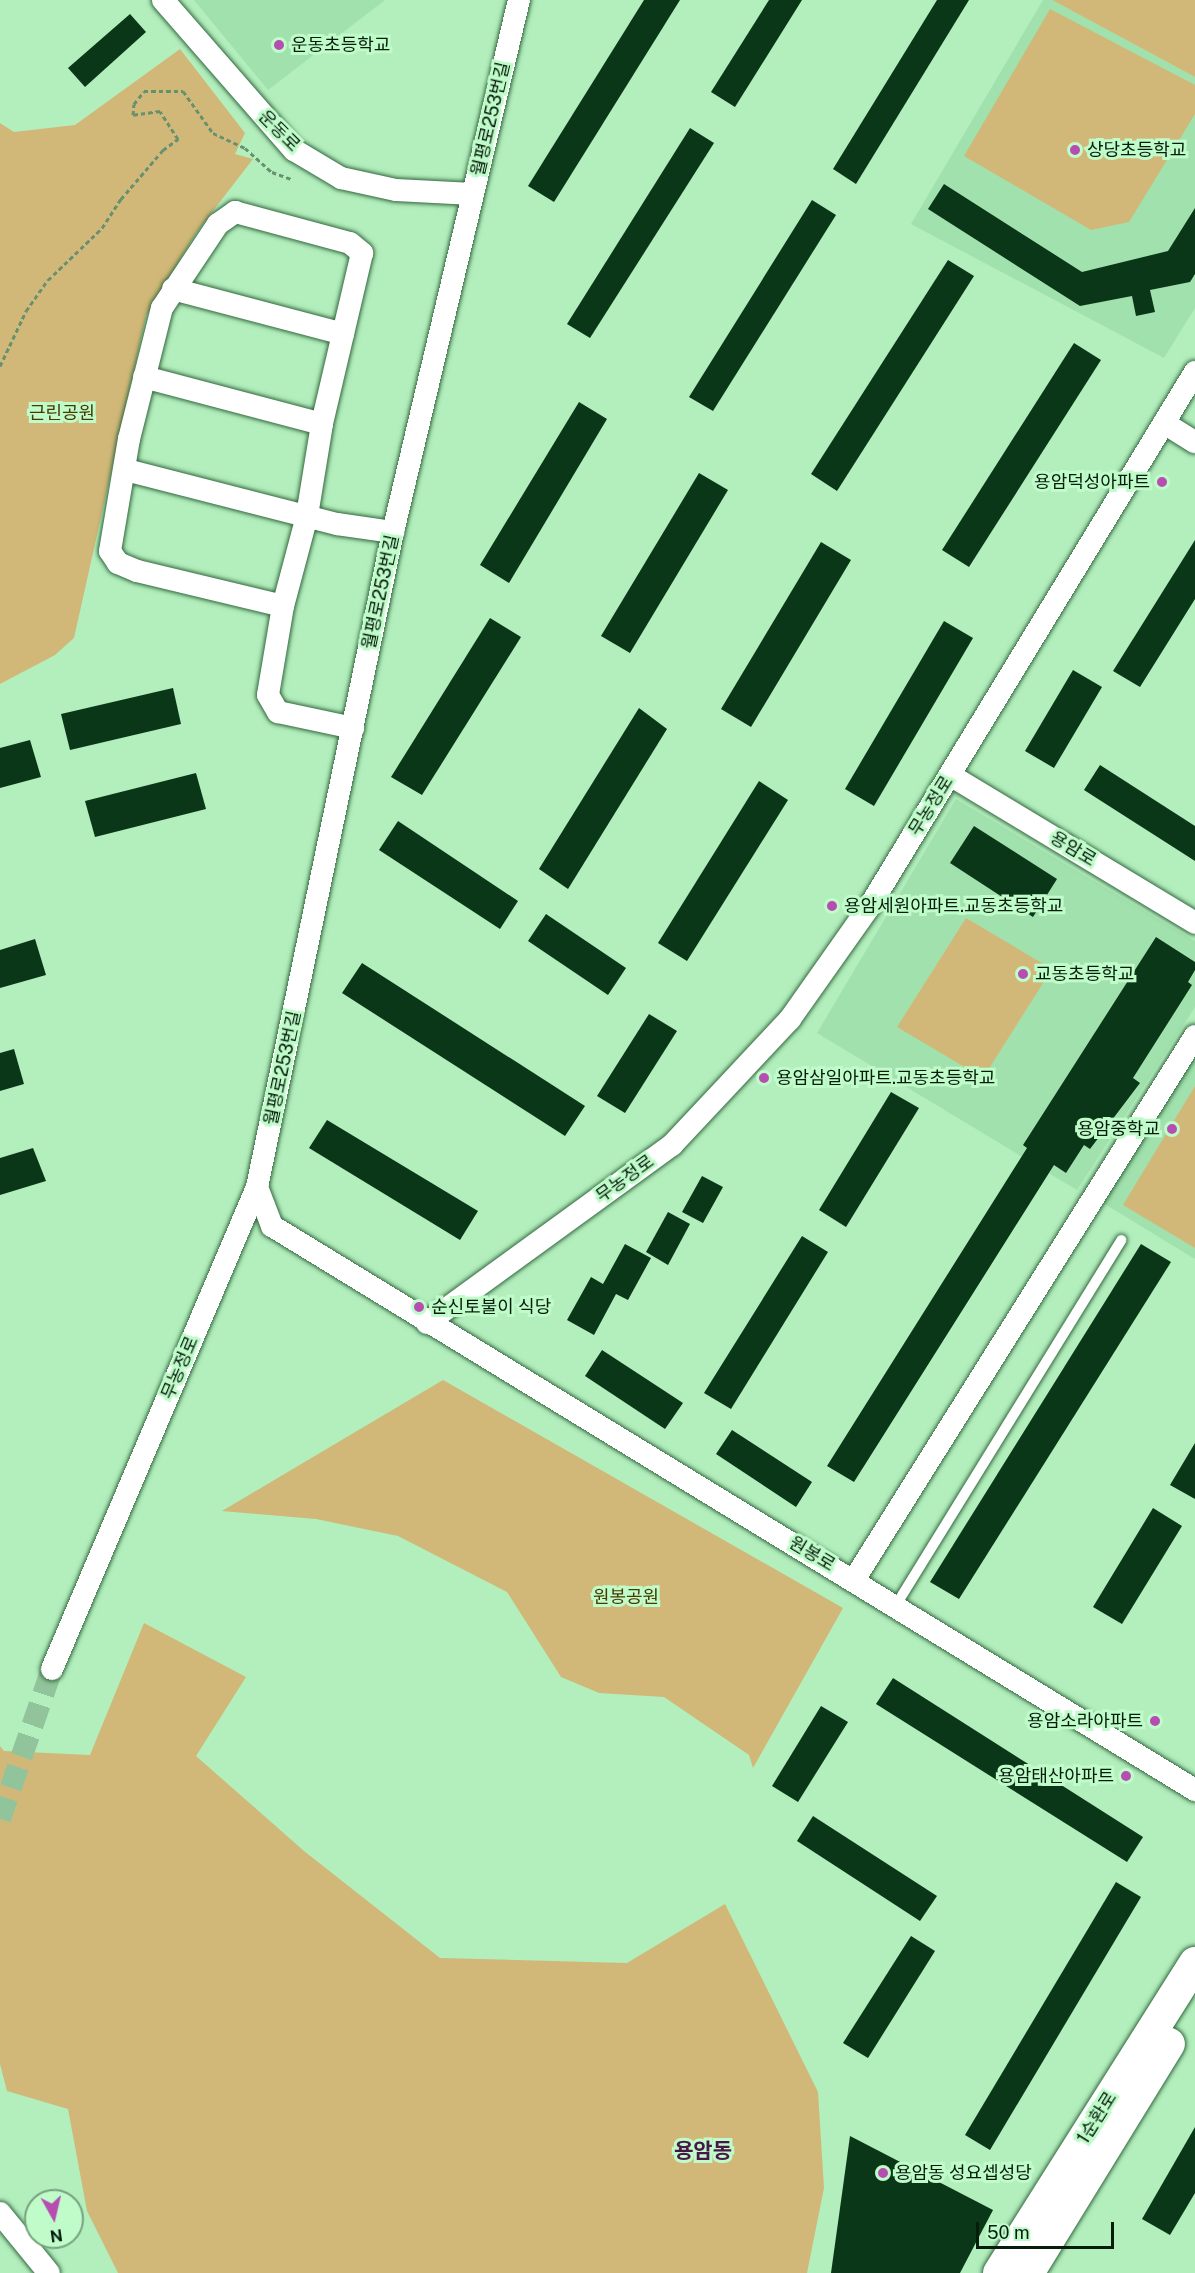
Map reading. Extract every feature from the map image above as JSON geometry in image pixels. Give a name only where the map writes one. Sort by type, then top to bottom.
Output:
[{"type":"street","name":"운동로","points":[[163,0],[294,150],[341,178],[396,190],[473,194]]},
{"type":"street","name":"월평로253번길","points":[[257,1187],[393,532],[519,0]]},
{"type":"street","points":[[283,606],[137,571],[118,563],[110,551],[144,377],[162,308],[218,224],[235,212],[350,243],[362,253],[322,424],[307,516],[283,606],[268,695],[278,712],[353,728]]},
{"type":"street","points":[[174,289],[343,334]]},
{"type":"street","name":"무농정로","points":[[427,1323],[672,1145],[790,1019],[871,904],[1195,372]]},
{"type":"street","points":[[144,377],[322,424]]},
{"type":"street","points":[[1164,423],[1195,442]]},
{"type":"street","points":[[126,470],[307,516],[393,532]]},
{"type":"street","name":"용암로","points":[[950,775],[1195,923]]},
{"type":"street","points":[[854,1580],[1195,1036]]},
{"type":"street","points":[[257,1187],[272,1226],[427,1323]]},
{"type":"street","name":"무농정로","points":[[52,1670],[257,1187]]},
{"type":"street","name":"원봉로","points":[[427,1323],[896,1605],[1195,1790]]},
{"type":"street","name":"1순환로","points":[[999,2273],[1195,1963]]},
{"type":"street","name":"1순환로","points":[[1028,2273],[1195,2002]]},
{"type":"street","points":[[0,2213],[49,2273]]},
{"type":"lane","points":[[896,1605],[1121,1240]]},
{"type":"path","points":[[0,366],[26,311],[48,280],[102,228],[121,199],[163,150],[178,139],[160,111],[133,115],[134,105],[144,91],[183,90],[213,133],[245,148],[272,172],[291,179]]},
{"type":"shaded area","name":"운동초등학교","points":[[194,0],[385,0],[268,90]]},
{"type":"shaded area","name":"상당초등학교","points":[[1043,0],[1052,0],[1195,77],[1195,308],[1164,358],[911,224]]},
{"type":"shaded area","name":"교동초등학교","points":[[956,799],[1195,941],[1195,1007],[1077,1190],[817,1033]]},
{"type":"shaded area","name":"용암중학교","points":[[1195,1055],[1195,1259],[1103,1203]]},
{"type":"green space","points":[[1052,0],[1195,0],[1195,77]]},
{"type":"green space","points":[[1050,9],[1195,85],[1195,114],[1129,222],[1091,230],[964,156]]},
{"type":"green space","name":"근린공원","points":[[180,49],[245,133],[235,154],[253,159],[196,233],[146,316],[74,638],[55,655],[0,684],[0,123],[14,132],[75,125]]},
{"type":"green space","points":[[966,918],[1052,969],[983,1078],[897,1027]]},
{"type":"green space","name":"용암중학교","points":[[1195,1086],[1195,1248],[1123,1205]]},
{"type":"green space","name":"원봉공원","points":[[443,1380],[843,1608],[753,1768],[749,1755],[664,1697],[599,1693],[561,1677],[507,1592],[398,1536],[316,1519],[222,1511]]},
{"type":"green space","points":[[144,1623],[246,1677],[196,1756],[304,1851],[440,1958],[627,1963],[725,1904],[818,2092],[824,2188],[807,2273],[118,2273],[87,2211],[68,2109],[7,2091],[0,2064],[0,1746],[4,1751],[90,1755]]},
{"type":"building","points":[[644,0],[680,0],[554,202],[528,186]]},
{"type":"building","points":[[769,0],[802,0],[735,107],[711,92]]},
{"type":"building","points":[[937,0],[969,0],[856,184],[833,169]]},
{"type":"building","points":[[130,14],[146,32],[85,87],[68,68]]},
{"type":"building","points":[[690,128],[714,143],[590,338],[567,324]]},
{"type":"building","points":[[944,184],[1082,272],[1168,251],[1195,208],[1195,274],[1190,282],[1150,290],[1155,312],[1136,316],[1132,296],[1080,306],[928,209]]},
{"type":"building","points":[[812,200],[836,215],[713,411],[689,397]]},
{"type":"building","points":[[948,260],[974,276],[837,491],[811,474]]},
{"type":"building","points":[[1074,343],[1101,360],[969,567],[942,550]]},
{"type":"building","points":[[579,402],[607,419],[509,583],[480,565]]},
{"type":"building","points":[[699,473],[728,490],[630,653],[601,636]]},
{"type":"building","points":[[1195,540],[1195,599],[1140,687],[1113,671]]},
{"type":"building","points":[[821,542],[851,560],[751,727],[721,709]]},
{"type":"building","points":[[490,618],[521,637],[422,795],[391,777]]},
{"type":"building","points":[[944,621],[973,638],[874,806],[845,789]]},
{"type":"building","points":[[1073,670],[1102,687],[1054,768],[1025,751]]},
{"type":"building","points":[[173,688],[181,724],[70,750],[61,714]]},
{"type":"building","points":[[639,708],[667,729],[568,889],[539,869]]},
{"type":"building","points":[[30,740],[41,777],[0,788],[0,748]]},
{"type":"building","points":[[1100,765],[1195,826],[1195,861],[1084,790]]},
{"type":"building","points":[[196,773],[206,809],[95,837],[85,801]]},
{"type":"building","points":[[759,781],[788,800],[687,961],[658,943]]},
{"type":"building","points":[[398,821],[518,901],[500,929],[379,850]]},
{"type":"building","points":[[974,826],[1057,879],[1033,917],[950,863]]},
{"type":"building","points":[[546,914],[626,968],[608,995],[528,941]]},
{"type":"building","points":[[1156,937],[1195,962],[1195,970],[1188,982],[1192,985],[1133,1078],[1140,1083],[1090,1149],[1084,1145],[1066,1173],[1054,1165],[854,1482],[827,1466],[1027,1148],[1023,1145]]},
{"type":"building","points":[[35,939],[46,975],[0,988],[0,950]]},
{"type":"building","points":[[362,963],[585,1106],[565,1136],[342,993]]},
{"type":"building","points":[[649,1014],[677,1031],[625,1113],[597,1096]]},
{"type":"building","points":[[14,1049],[24,1084],[0,1091],[0,1053]]},
{"type":"building","points":[[891,1092],[919,1108],[846,1227],[819,1210]]},
{"type":"building","points":[[327,1120],[478,1211],[460,1240],[309,1148]]},
{"type":"building","points":[[33,1148],[46,1181],[0,1195],[0,1158]]},
{"type":"building","points":[[702,1176],[723,1187],[703,1223],[682,1212]]},
{"type":"building","points":[[668,1212],[690,1224],[668,1265],[646,1252]]},
{"type":"building","points":[[802,1236],[828,1252],[731,1409],[704,1393]]},
{"type":"building","points":[[625,1244],[651,1258],[628,1300],[616,1294],[594,1335],[567,1320],[591,1277],[603,1284]]},
{"type":"building","points":[[1141,1244],[1171,1262],[959,1599],[930,1582]]},
{"type":"building","points":[[602,1350],[683,1403],[665,1429],[585,1376]]},
{"type":"building","points":[[732,1430],[812,1482],[796,1507],[716,1454]]},
{"type":"building","points":[[1195,1443],[1195,1499],[1170,1485]]},
{"type":"building","points":[[1153,1508],[1182,1526],[1122,1624],[1093,1607]]},
{"type":"building","points":[[893,1678],[1143,1837],[1127,1862],[876,1704]]},
{"type":"building","points":[[821,1706],[848,1722],[798,1802],[772,1786]]},
{"type":"building","points":[[813,1816],[937,1896],[920,1921],[797,1841]]},
{"type":"building","points":[[1116,1882],[1141,1897],[990,2150],[965,2135]]},
{"type":"building","points":[[911,1936],[935,1951],[868,2058],[843,2043]]},
{"type":"building","points":[[1195,2127],[1195,2193],[1170,2235],[1142,2219]]},
{"type":"building","name":"용암동 성요셉성당","points":[[850,2136],[993,2210],[960,2273],[831,2273]]},
{"type":"tunnel","points":[[0,1819],[52,1669]]},
{"type":"place","name":"운동초등학교","points":[[279,45]]},
{"type":"place","name":"상당초등학교","points":[[1075,150]]},
{"type":"place","name":"용암덕성아파트","points":[[1162,482]]},
{"type":"place","name":"용암세원아파트.교동초등학교","points":[[832,906]]},
{"type":"place","name":"교동초등학교","points":[[1023,974]]},
{"type":"place","name":"용암삼일아파트.교동초등학교","points":[[764,1078]]},
{"type":"place","name":"용암중학교","points":[[1172,1129]]},
{"type":"place","name":"순신토불이 식당","points":[[419,1307]]},
{"type":"place","name":"용암소라아파트","points":[[1155,1721]]},
{"type":"place","name":"용암태산아파트","points":[[1126,1776]]},
{"type":"place","name":"용암동 성요셉성당","points":[[883,2173]]},
{"type":"district","name":"용암동","points":[[703,2151]]}]
